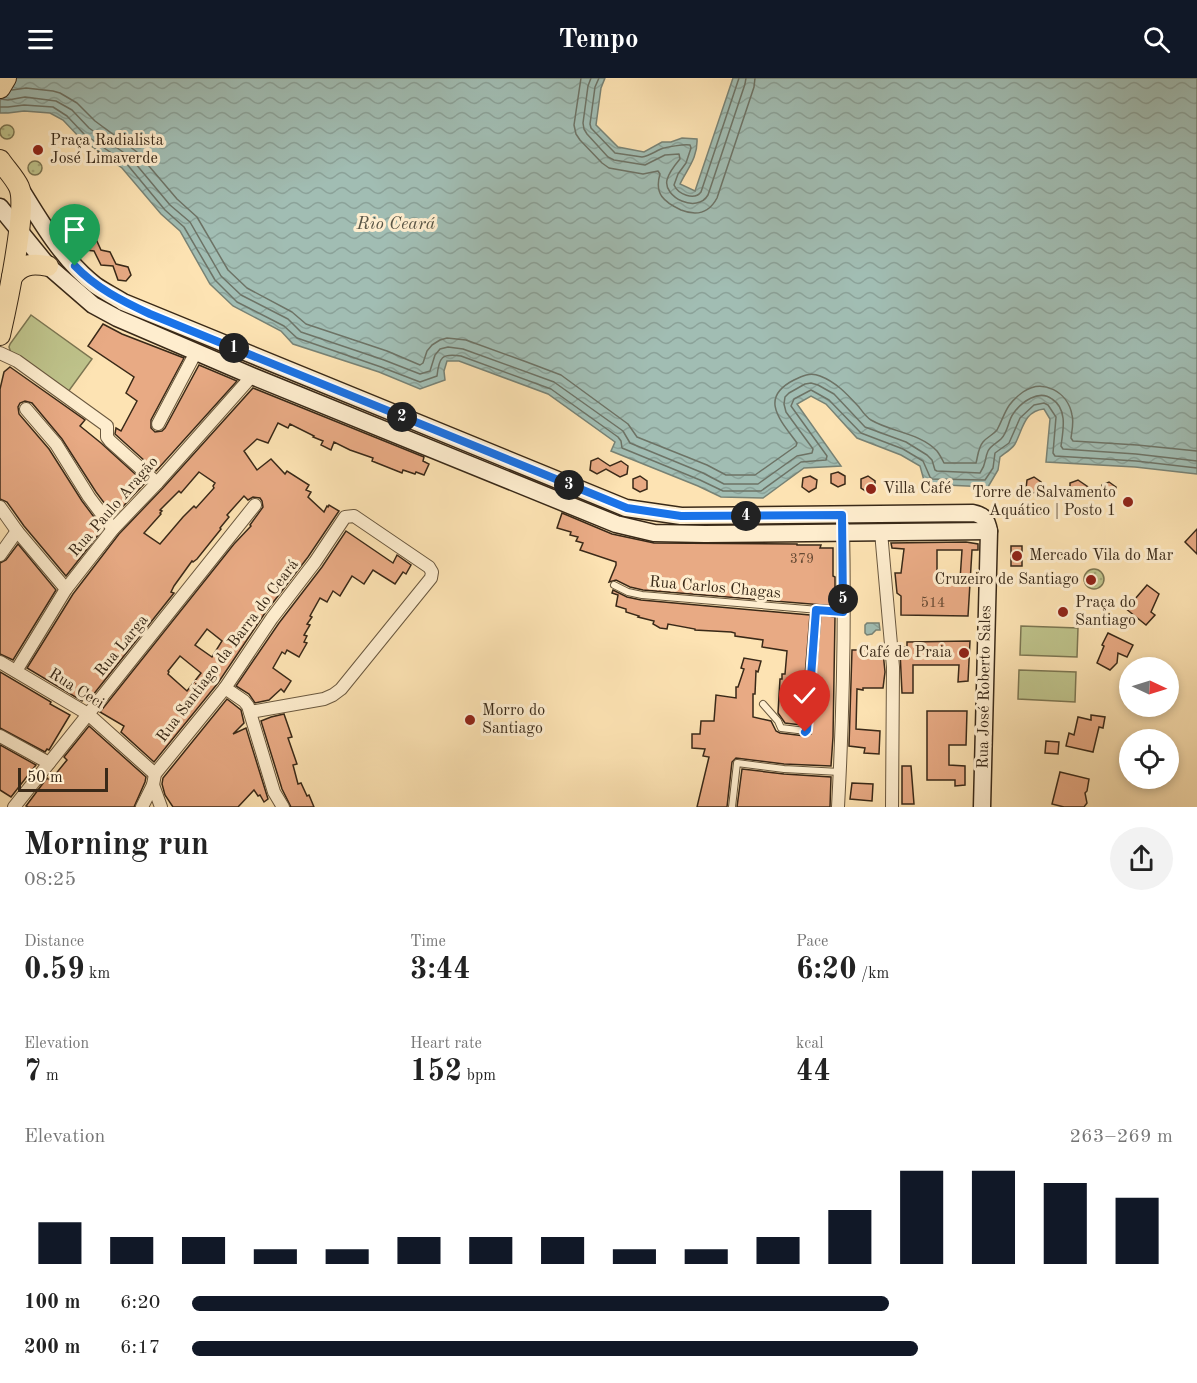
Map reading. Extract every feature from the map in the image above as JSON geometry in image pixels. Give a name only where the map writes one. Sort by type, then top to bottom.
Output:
[{"type":"main road","points":[[0,88],[6,78]]},
{"type":"main road","points":[[0,160],[64,254],[96,286],[123,302],[627,508],[681,516],[973,513],[984,517],[988,522],[989,531],[705,534],[644,531],[616,524],[252,376],[117,318],[93,305],[48,266],[0,207]]},
{"type":"main road","points":[[0,335],[19,231],[20,188]]},
{"type":"main road","points":[[12,278],[16,271],[26,265],[48,266]]},
{"type":"main road","points":[[399,435],[407,419]]},
{"type":"main road","points":[[425,446],[433,429]]},
{"type":"main road","name":"Rua José Roberto Sales","points":[[982,807],[989,531]]},
{"type":"street","points":[[0,352],[107,426],[107,437],[110,441],[157,483]]},
{"type":"street","points":[[158,424],[196,352]]},
{"type":"street","name":"Rua Paulo Aragão","points":[[16,671],[66,589],[113,529],[252,376]]},
{"type":"street","points":[[27,409],[56,444],[89,497],[113,529]]},
{"type":"street","name":"Rua Larga","points":[[14,807],[255,505]]},
{"type":"street","points":[[0,507],[17,531],[66,589]]},
{"type":"street","points":[[838,807],[843,612],[842,515]]},
{"type":"street","name":"Rua Santiago da Barra do Ceará","points":[[142,807],[154,779],[225,688],[345,517],[354,516],[429,567],[432,572],[431,578],[348,681],[333,695],[324,699],[250,712]]},
{"type":"street","points":[[0,555],[17,531]]},
{"type":"street","points":[[880,532],[892,667],[892,807]]},
{"type":"street","name":"Rua Ceci","points":[[0,662],[88,714],[154,779],[162,807]]},
{"type":"street","points":[[225,688],[244,701],[250,712],[274,792],[283,807]]},
{"type":"street","points":[[0,736],[49,763]]},
{"type":"lane","name":"Rua Carlos Chagas","points":[[614,585],[628,592],[642,595],[843,612]]},
{"type":"lane","points":[[762,704],[778,721],[781,728],[806,731],[816,610]]},
{"type":"lane","points":[[732,807],[737,763],[784,769],[840,772]]},
{"type":"green space","points":[[4,125],[10,125],[14,132],[10,139],[4,139],[0,135],[0,129]]},
{"type":"green space","points":[[32,161],[38,161],[42,168],[38,175],[32,175],[28,171],[28,165]]},
{"type":"green space","points":[[31,315],[92,359],[68,392],[11,353],[10,344]]},
{"type":"green space","points":[[1090,569],[1098,569],[1104,575],[1104,583],[1098,589],[1090,589],[1084,583],[1084,575]]},
{"type":"green space","points":[[1021,626],[1078,628],[1077,657],[1020,655]]},
{"type":"green space","points":[[1019,670],[1076,672],[1075,702],[1018,699]]},
{"type":"water","name":"Rio Ceará","points":[[0,78],[605,78],[601,88],[596,125],[618,147],[644,152],[662,142],[682,138],[697,139],[694,158],[680,184],[695,191],[733,78],[1197,78],[1197,474],[1135,467],[1046,462],[1050,419],[1044,409],[1037,410],[1028,417],[1015,444],[1000,457],[998,470],[988,487],[925,484],[920,466],[901,455],[857,438],[826,404],[811,396],[797,404],[841,466],[804,468],[763,498],[721,497],[611,451],[615,442],[548,394],[459,361],[447,361],[444,371],[445,380],[420,389],[379,372],[293,344],[281,331],[233,306],[210,284],[180,231],[161,214],[122,168],[80,138],[63,120],[50,113],[24,111],[0,113]]},
{"type":"water","points":[[879,623],[880,630],[867,635],[865,625]]},
{"type":"building","points":[[87,235],[95,237],[101,250],[110,252],[116,264],[128,267],[131,275],[126,281],[118,280],[113,266],[101,265],[94,251],[86,250],[82,243]]},
{"type":"building","points":[[103,324],[122,334],[184,358],[151,420],[151,428],[155,432],[165,428],[199,365],[237,381],[156,471],[115,434],[116,428],[121,431],[137,401],[126,393],[134,377],[88,346]]},
{"type":"building","points":[[10,367],[85,420],[80,426],[145,483],[114,516],[62,439],[32,403],[25,401],[20,403],[19,414],[49,449],[103,529],[66,576],[7,502],[0,499],[0,389],[4,372]]},
{"type":"building","points":[[253,388],[424,457],[423,461],[429,464],[424,475],[403,470],[402,473],[334,442],[331,450],[321,445],[323,441],[314,436],[290,424],[288,428],[278,423],[268,443],[257,439],[244,451],[257,470],[271,459],[285,474],[287,471],[309,485],[306,490],[311,492],[308,497],[324,512],[329,505],[339,511],[308,557],[265,613],[218,683],[154,762],[121,732],[124,726],[100,712],[234,544],[251,526],[263,507],[260,498],[253,497],[248,500],[244,496],[227,515],[229,517],[221,529],[197,559],[192,561],[174,586],[171,592],[174,593],[89,700],[84,697],[82,701],[27,668],[73,594],[119,534]],"holes":[[[199,472],[215,483],[214,488],[196,508],[194,506],[160,544],[144,533],[161,514],[160,510],[179,491],[181,493]],[[207,629],[222,641],[212,657],[195,645]],[[180,656],[201,673],[187,691],[168,674]]]},
{"type":"building","points":[[598,458],[610,466],[621,461],[628,466],[627,474],[620,477],[606,469],[597,474],[590,470],[591,461]]},
{"type":"building","points":[[838,472],[845,476],[845,484],[838,487],[831,483],[831,474]]},
{"type":"building","points":[[640,476],[647,481],[647,489],[640,492],[633,488],[633,479]]},
{"type":"building","points":[[810,476],[817,480],[816,488],[809,492],[802,487],[803,478]]},
{"type":"building","points":[[868,476],[875,481],[875,489],[867,492],[861,488],[861,479]]},
{"type":"building","points":[[1034,477],[1041,482],[1041,490],[1033,493],[1026,489],[1027,480]]},
{"type":"building","points":[[1078,480],[1091,489],[1077,496],[1070,492],[1070,483]]},
{"type":"building","points":[[1109,482],[1116,487],[1115,495],[1108,498],[1101,494],[1102,485]]},
{"type":"building","points":[[562,513],[612,534],[654,543],[797,544],[833,548],[835,606],[643,590],[616,580],[609,582],[616,562],[580,550],[583,543],[576,541],[578,537],[570,535],[571,532],[557,528]]},
{"type":"building","points":[[1197,529],[1197,554],[1185,542]]},
{"type":"building","points":[[346,531],[393,563],[397,555],[411,565],[406,574],[403,572],[395,584],[373,570],[364,584],[352,576],[340,596],[333,591],[327,602],[320,598],[307,624],[310,625],[304,635],[307,636],[304,642],[307,643],[299,657],[287,650],[285,654],[282,652],[273,668],[291,681],[284,692],[281,689],[269,700],[255,703],[249,694],[236,686]]},
{"type":"building","points":[[966,542],[978,544],[978,550],[972,550],[968,616],[901,615],[901,596],[897,593],[895,573],[901,573],[904,549],[892,548],[891,543]],"holes":[[[937,550],[962,550],[960,580],[937,579]]]},
{"type":"building","points":[[18,544],[56,590],[13,660],[0,654],[0,563],[6,560]]},
{"type":"building","name":"Mercado Vila do Mar","points":[[1011,546],[1022,546],[1022,566],[1011,566]]},
{"type":"building","points":[[1147,585],[1159,594],[1151,612],[1155,615],[1146,625],[1125,608]]},
{"type":"building","points":[[613,590],[627,597],[641,600],[810,615],[801,725],[785,723],[778,713],[780,679],[782,679],[782,674],[785,674],[787,651],[762,647],[763,640],[735,636],[735,633],[731,632],[695,630],[668,624],[667,629],[660,628],[653,624],[654,621],[638,617],[616,606],[618,595],[612,593]]},
{"type":"building","points":[[821,615],[835,617],[831,766],[784,764],[736,758],[732,762],[727,807],[697,807],[709,757],[703,756],[705,749],[692,748],[692,734],[700,734],[701,721],[714,721],[716,695],[736,698],[736,687],[738,687],[744,669],[741,668],[744,658],[761,661],[758,672],[756,671],[753,717],[771,721],[776,731],[780,733],[805,736],[811,734]]},
{"type":"building","points":[[1108,633],[1133,645],[1127,657],[1118,653],[1117,663],[1110,670],[1097,663],[1104,646],[1102,645]]},
{"type":"building","points":[[970,641],[968,681],[958,682],[959,665],[913,665],[913,693],[902,693],[900,651],[901,647],[907,647],[907,642]]},
{"type":"building","points":[[852,650],[882,650],[883,652],[885,672],[883,688],[857,689],[856,729],[880,731],[879,754],[864,753],[865,748],[849,746]]},
{"type":"building","points":[[0,672],[70,715],[49,750],[45,752],[0,728]]},
{"type":"building","points":[[227,699],[241,710],[244,723],[233,734],[246,728],[268,799],[264,802],[254,790],[238,807],[173,807],[165,795],[163,778]]},
{"type":"building","points":[[927,711],[967,711],[966,745],[949,745],[949,765],[965,766],[965,785],[955,786],[955,780],[927,780]]},
{"type":"building","points":[[284,714],[292,737],[288,738],[297,764],[293,765],[298,784],[301,783],[314,807],[291,807],[282,789],[261,721]]},
{"type":"building","points":[[1091,715],[1105,717],[1103,728],[1099,727],[1093,752],[1066,746],[1069,733],[1074,735],[1078,717],[1091,720]]},
{"type":"building","points":[[89,726],[146,777],[134,807],[26,806],[47,778],[50,781],[67,760],[64,757]]},
{"type":"building","points":[[1046,741],[1059,742],[1058,754],[1045,753]]},
{"type":"building","points":[[0,745],[36,765],[11,797],[0,790]]},
{"type":"building","points":[[902,766],[911,766],[914,804],[902,804]]},
{"type":"building","points":[[742,769],[831,777],[830,807],[737,807]]},
{"type":"building","points":[[1060,772],[1089,779],[1085,793],[1087,803],[1084,807],[1064,807],[1052,804]]},
{"type":"building","points":[[852,783],[873,784],[872,801],[850,799]]},
{"type":"place","name":"Praça Radialista José Limaverde","points":[[38,150]]},
{"type":"place","name":"Villa Café","points":[[871,489]]},
{"type":"place","name":"Torre de Salvamento Aquático | Posto 1","points":[[1128,502]]},
{"type":"place","name":"Mercado Vila do Mar","points":[[1017,556]]},
{"type":"place","name":"Cruzeiro de Santiago","points":[[1091,580]]},
{"type":"place","name":"Praça do Santiago","points":[[1063,612]]},
{"type":"place","name":"Café de Praia","points":[[964,653]]},
{"type":"place","name":"Morro do Santiago","points":[[470,720]]},
{"type":"route","points":[[75,266],[96,286],[150,314],[627,508],[673,516],[842,515],[843,612],[816,610],[807,730],[805,732]]}]
